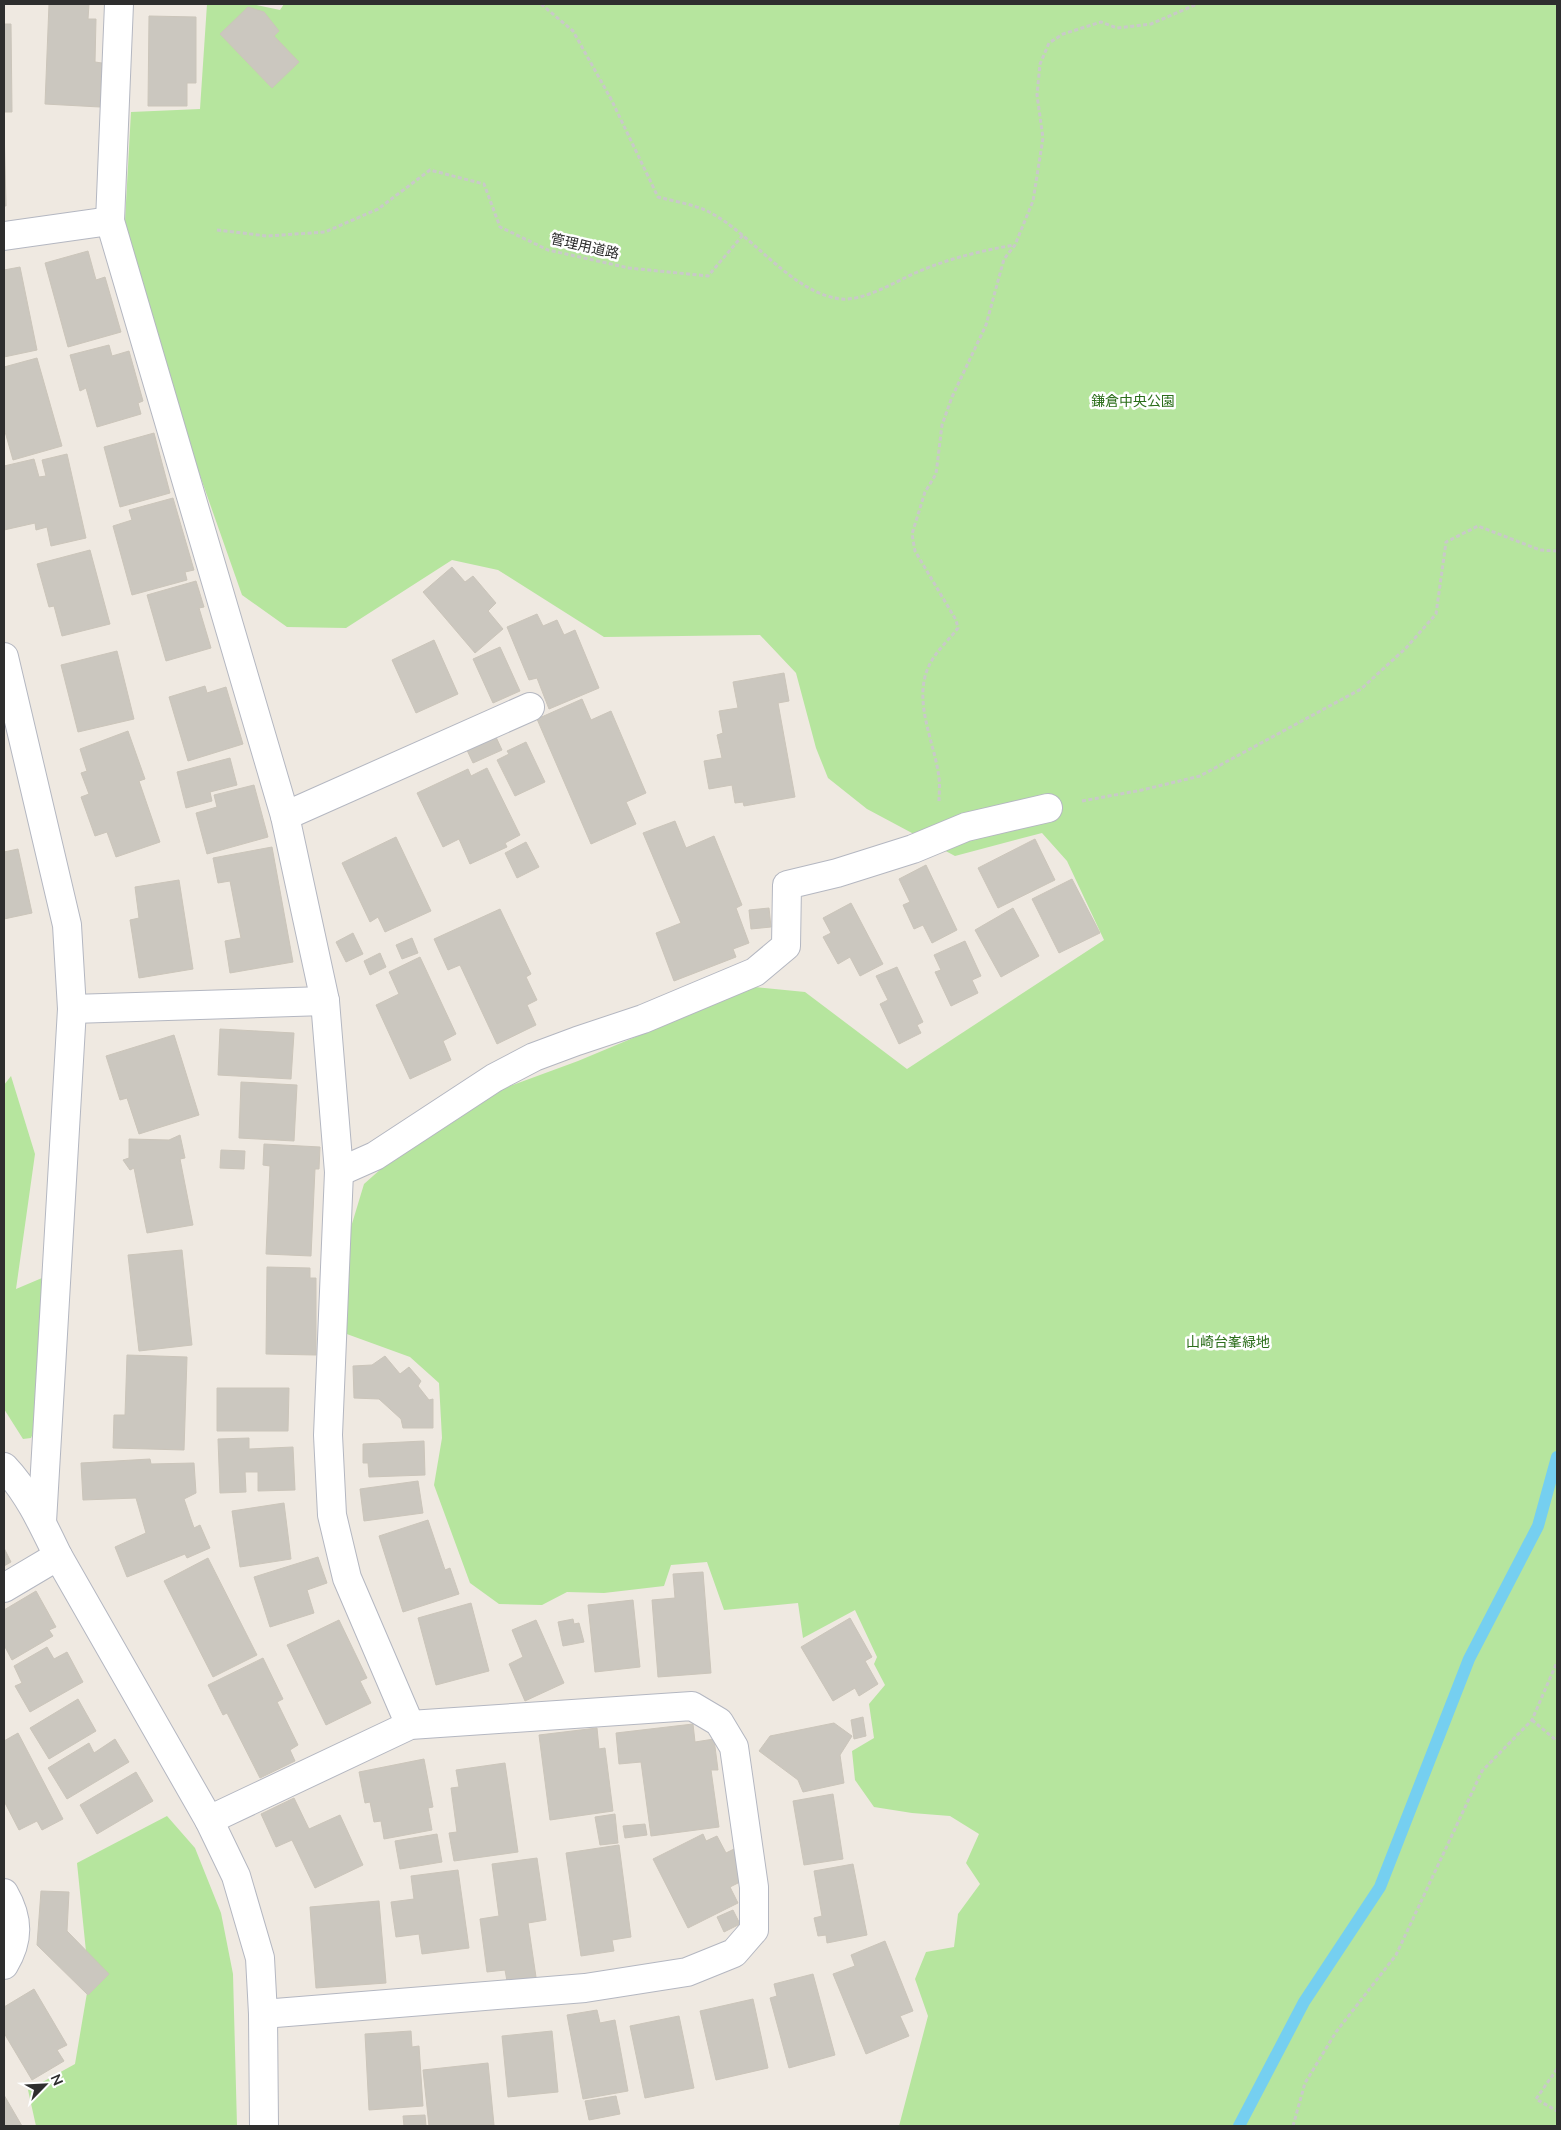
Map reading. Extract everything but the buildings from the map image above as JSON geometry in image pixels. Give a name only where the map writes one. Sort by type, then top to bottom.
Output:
[{"type":"street","points":[[119,4],[110,221],[285,816],[325,1001],[339,1172],[328,1435],[332,1514],[347,1578],[410,1725]]},
{"type":"street","points":[[4,236],[110,221]]},
{"type":"street","points":[[4,657],[66,925],[72,1009],[42,1522]]},
{"type":"street","points":[[285,816],[530,706]]},
{"type":"street","points":[[339,1172],[374,1156],[494,1078],[534,1057],[643,1019],[755,972],[786,946],[786,885],[837,873],[913,849],[966,827],[1048,808]]},
{"type":"street","points":[[72,1009],[325,1001]]},
{"type":"street","points":[[4,1468],[15,1479],[42,1522],[58,1556],[209,1820],[236,1876],[260,1958],[263,2014],[264,2126]]},
{"type":"street","points":[[4,1588],[58,1556]]},
{"type":"street","points":[[209,1820],[410,1725],[692,1706],[720,1722],[734,1747],[754,1887],[754,1930],[734,1953],[687,1972],[585,1988],[263,2014]]},
{"type":"street","points":[[4,1893],[14,1918],[15,1935],[13,1949],[4,1965]]},
{"type":"path","points":[[541,4],[573,32],[611,99],[658,197],[706,210],[743,235],[782,270],[816,292],[842,299],[864,295],[886,288],[916,273],[976,252],[1015,245]]},
{"type":"path","points":[[913,849],[939,808],[939,778],[925,716],[923,688],[927,669],[935,655],[958,628],[956,620],[915,551],[912,534],[925,492],[936,474],[942,425],[952,398],[986,325],[1004,259],[1015,245],[1032,201],[1043,138],[1037,94],[1040,64],[1049,43],[1063,34],[1101,22],[1116,28],[1151,24],[1197,4]]},
{"type":"path","name":"管理用道路","points":[[217,230],[266,236],[325,232],[378,209],[430,170],[484,184],[500,228],[548,250],[628,268],[708,276],[743,235]]},
{"type":"path","points":[[1048,808],[1142,790],[1200,776],[1361,689],[1406,648],[1436,614],[1446,542],[1478,526],[1540,550],[1557,550]]},
{"type":"path","points":[[1293,2126],[1305,2083],[1336,2032],[1396,1955],[1482,1771],[1532,1720],[1557,1662]]},
{"type":"path","points":[[1532,1720],[1557,1741]]},
{"type":"path","points":[[1557,2069],[1536,2099],[1557,2111]]},
{"type":"green space","points":[[207,4],[252,4],[280,10],[284,4],[1557,4],[1557,2126],[899,2126],[928,2016],[915,1979],[926,1952],[954,1947],[958,1914],[980,1884],[966,1863],[979,1834],[950,1816],[874,1807],[855,1780],[852,1751],[874,1738],[869,1704],[885,1685],[874,1664],[877,1657],[855,1610],[803,1638],[798,1603],[724,1610],[707,1562],[671,1565],[664,1586],[604,1593],[567,1592],[542,1605],[499,1604],[470,1583],[434,1485],[442,1438],[439,1383],[410,1357],[344,1333],[351,1227],[364,1184],[391,1160],[502,1089],[578,1061],[755,987],[805,992],[907,1069],[1104,940],[1067,861],[1042,833],[955,856],[867,809],[828,778],[816,748],[796,673],[760,635],[604,637],[498,570],[452,560],[346,628],[287,627],[242,595],[171,393],[125,221],[131,112],[200,109]]},
{"type":"green space","points":[[11,1076],[35,1154],[16,1289],[42,1278],[38,1422],[31,1438],[23,1439],[4,1409],[4,1085]]},
{"type":"green space","points":[[167,1816],[195,1848],[221,1913],[233,1974],[237,2126],[36,2126],[28,2090],[75,2064],[89,1981],[77,1863]]},
{"type":"waterway","points":[[1239,2126],[1304,2002],[1380,1887],[1469,1659],[1538,1526],[1557,1457]]},
{"type":"park label","name":"鎌倉中央公園","points":[[1133,401]]},
{"type":"park label","name":"山崎台峯緑地","points":[[1228,1342]]}]
